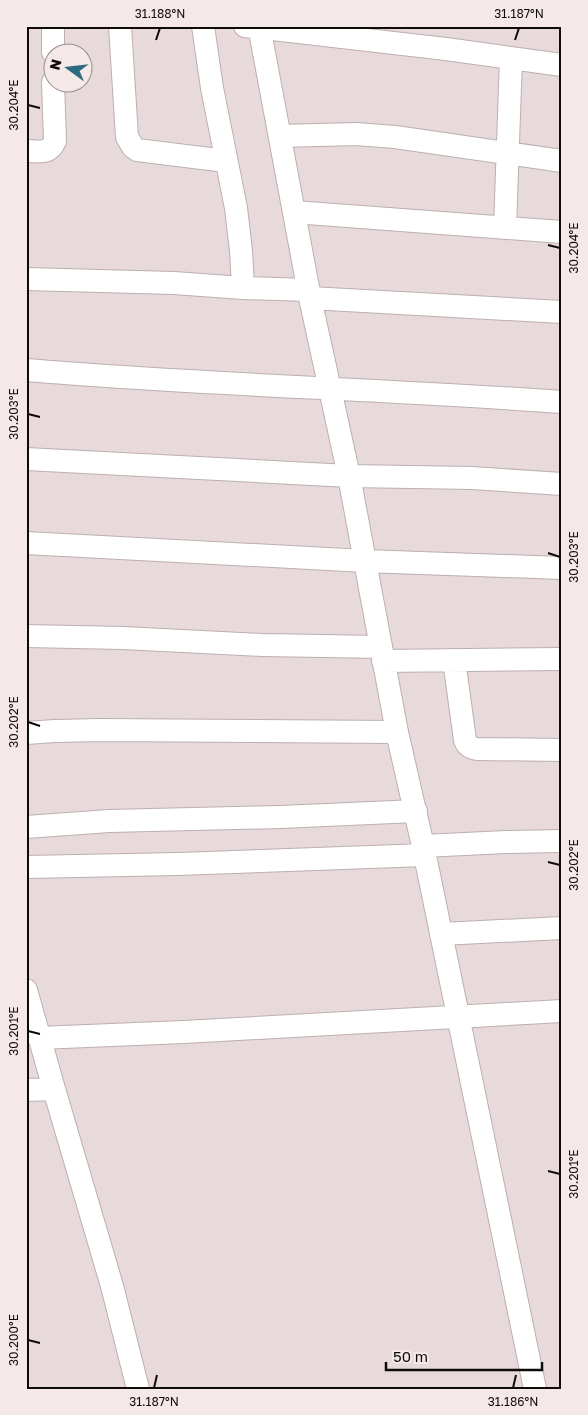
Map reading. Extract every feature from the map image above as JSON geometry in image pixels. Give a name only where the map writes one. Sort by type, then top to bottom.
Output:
[{"type":"street","points":[[53,26],[53,42]]},
{"type":"street","points":[[120,26],[127,136],[133,147],[137,150],[226,161]]},
{"type":"street","points":[[202,26],[212,88],[236,208],[242,251],[243,288]]},
{"type":"street","points":[[535,1389],[495,1187],[416,811],[397,732],[349,476],[329,389],[280,136],[254,27],[446,49],[562,65]]},
{"type":"street","points":[[505,228],[511,58]]},
{"type":"street","points":[[26,151],[44,152],[49,150],[55,141],[53,92]]},
{"type":"street","points":[[280,136],[356,134],[562,161]]},
{"type":"street","points":[[294,212],[562,232]]},
{"type":"street","points":[[26,279],[174,283],[562,312]]},
{"type":"street","points":[[26,370],[113,377],[562,402]]},
{"type":"street","points":[[26,459],[349,476],[472,478],[562,484]]},
{"type":"street","points":[[26,543],[365,561],[562,568]]},
{"type":"street","points":[[26,636],[124,638],[262,645],[454,660],[562,659]]},
{"type":"street","points":[[454,660],[466,744],[471,748],[477,749],[562,750]]},
{"type":"street","points":[[26,733],[91,730],[397,732]]},
{"type":"street","points":[[26,827],[119,821],[416,811]]},
{"type":"street","points":[[26,867],[178,864],[424,851],[506,842],[562,841]]},
{"type":"street","points":[[441,934],[562,928]]},
{"type":"street","points":[[27,993],[112,1286],[138,1389]]},
{"type":"street","points":[[39,1038],[184,1032],[562,1010]]},
{"type":"street","points":[[26,1090],[54,1089]]}]
